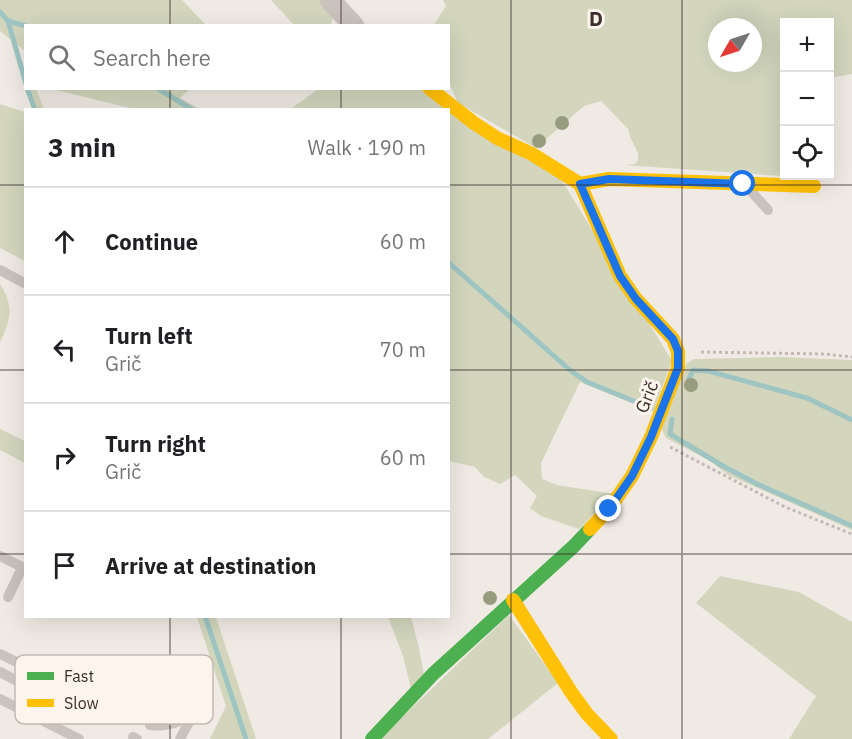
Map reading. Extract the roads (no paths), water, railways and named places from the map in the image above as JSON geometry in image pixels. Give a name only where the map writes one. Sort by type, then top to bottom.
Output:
[{"type":"street","points":[[330,0],[352,24]]},
{"type":"street","points":[[432,90],[497,138],[532,154],[580,184],[609,179],[814,186]]},
{"type":"street","name":"Grič","points":[[372,739],[433,674],[574,546],[609,509],[632,476],[651,437],[678,368],[678,351],[673,339],[636,299],[620,276],[580,184]]},
{"type":"street","points":[[513,600],[580,705],[611,739]]},
{"type":"lane","points":[[743,184],[768,210]]},
{"type":"lane","points":[[0,270],[24,283]]},
{"type":"lane","points":[[0,556],[24,568],[8,597]]},
{"type":"lane","points":[[0,654],[15,661]]},
{"type":"lane","points":[[0,672],[15,680]]},
{"type":"lane","points":[[0,699],[15,707]]},
{"type":"lane","points":[[49,724],[79,739]]},
{"type":"lane","points":[[150,725],[161,727],[173,724]]},
{"type":"lane","points":[[169,739],[182,735]]},
{"type":"waterway","points":[[0,12],[8,21],[24,25]]},
{"type":"waterway","points":[[8,21],[24,77]]},
{"type":"waterway","points":[[28,90],[34,108]]},
{"type":"waterway","points":[[160,90],[190,108]]},
{"type":"waterway","points":[[450,264],[571,371],[587,382],[651,408]]},
{"type":"waterway","points":[[689,379],[693,370],[708,371],[807,398],[852,420]]},
{"type":"waterway","points":[[672,419],[670,434],[723,466],[757,484],[852,526]]},
{"type":"waterway","points":[[206,618],[246,739]]}]
